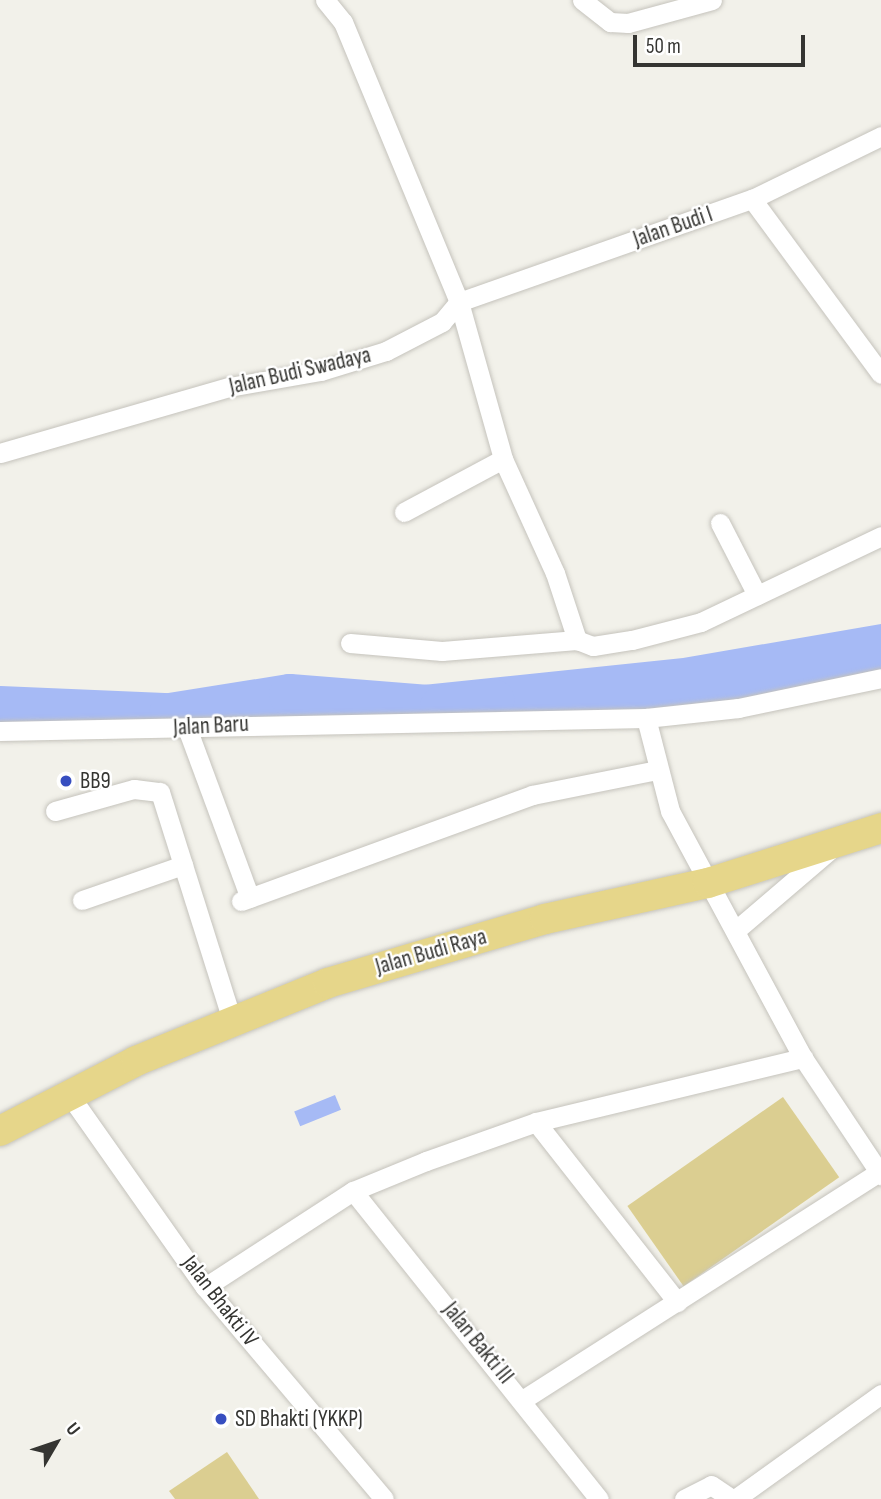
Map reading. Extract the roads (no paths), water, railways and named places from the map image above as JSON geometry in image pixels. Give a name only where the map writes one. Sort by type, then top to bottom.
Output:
[{"type":"main road","name":"Jalan Budi Raya","points":[[0,1132],[68,1093],[232,1020],[328,983],[505,931],[708,883],[881,828]]},
{"type":"street","points":[[326,0],[343,22],[459,302],[503,459],[555,573],[577,640]]},
{"type":"street","points":[[582,0],[591,13],[619,23],[712,0]]},
{"type":"street","name":"Jalan Budi I","points":[[459,302],[752,200],[881,136]]},
{"type":"street","points":[[752,200],[881,374]]},
{"type":"street","name":"Jalan Budi Swadaya","points":[[0,453],[229,387],[321,371],[386,351],[442,322],[459,302]]},
{"type":"street","points":[[404,512],[503,459]]},
{"type":"street","points":[[720,523],[757,595]]},
{"type":"street","points":[[350,643],[442,651],[577,640],[593,646],[673,631],[757,595],[881,536]]},
{"type":"street","name":"Jalan Baru","points":[[0,731],[646,718],[737,708],[881,678]]},
{"type":"street","points":[[524,1399],[879,1174],[803,1058],[708,883],[657,770],[646,718]]},
{"type":"street","points":[[187,728],[245,900],[532,795],[657,770]]},
{"type":"street","points":[[55,811],[134,789],[160,792],[232,1020]]},
{"type":"street","points":[[735,931],[837,844]]},
{"type":"street","points":[[82,900],[183,865]]},
{"type":"street","points":[[205,1287],[353,1191],[536,1122],[803,1058]]},
{"type":"street","name":"Jalan Bhakti IV","points":[[68,1093],[205,1287],[384,1499]]},
{"type":"street","points":[[536,1122],[677,1302]]},
{"type":"street","name":"Jalan Bakti III","points":[[353,1191],[524,1399],[599,1499]]},
{"type":"street","points":[[684,1499],[711,1485],[733,1499],[881,1394]]},
{"type":"water","points":[[881,624],[881,670],[712,710],[445,719],[423,685],[683,658]]},
{"type":"water","points":[[335,1095],[341,1110],[300,1126],[294,1111]]},
{"type":"waterway","points":[[0,707],[170,714],[290,695],[441,707],[494,700]]},
{"type":"place","name":"BB9","points":[[66,781]]},
{"type":"place","name":"SD Bhakti (YKKP)","points":[[221,1419]]}]
